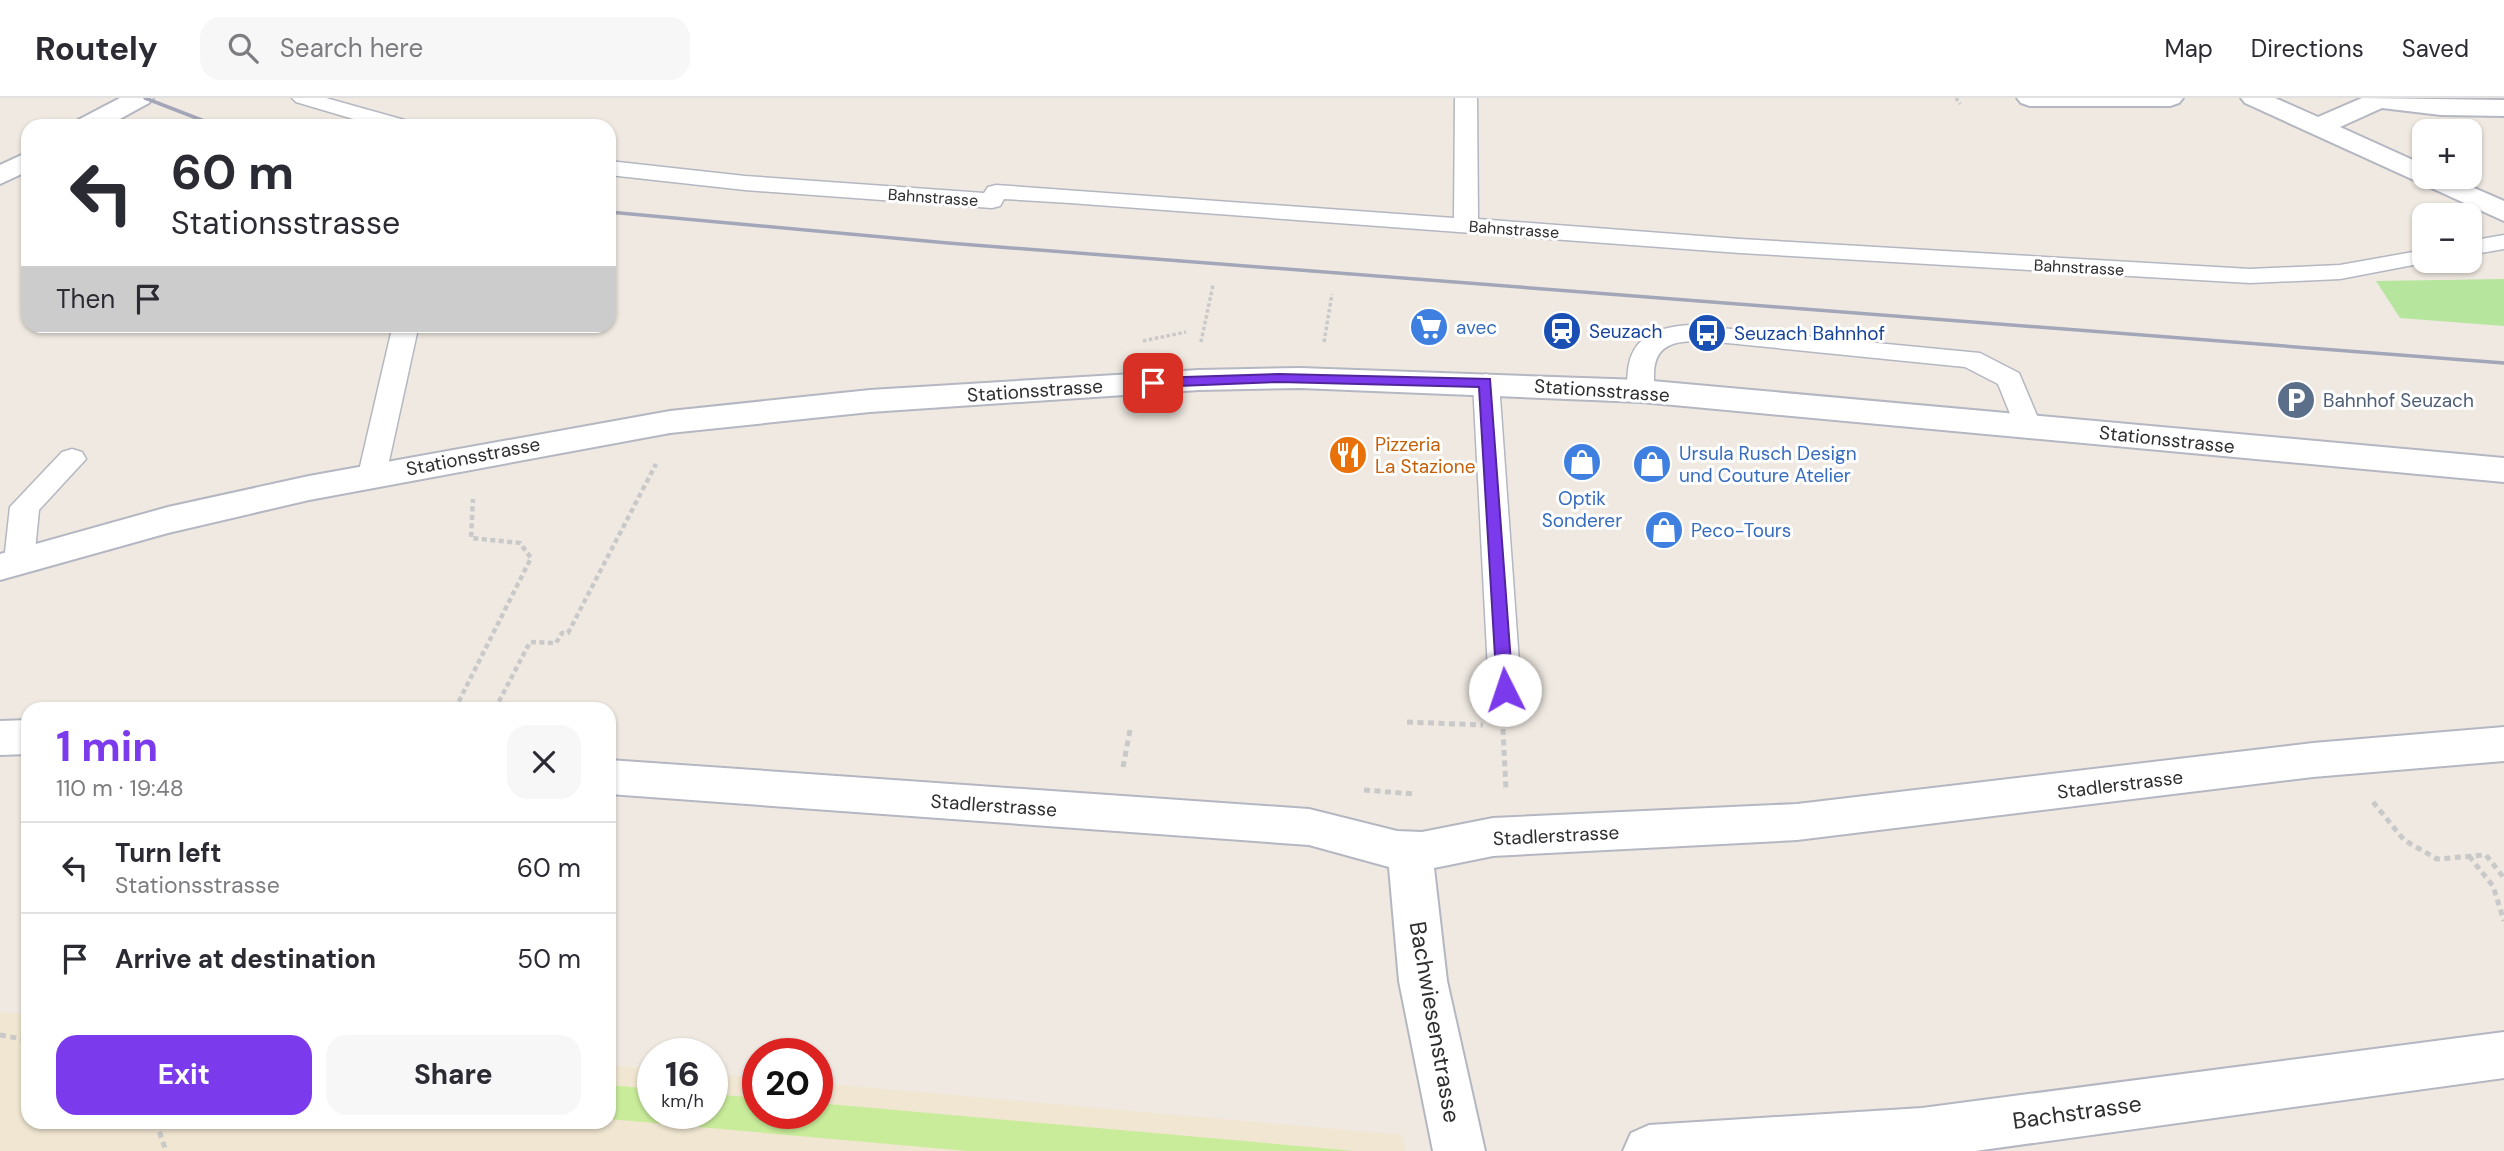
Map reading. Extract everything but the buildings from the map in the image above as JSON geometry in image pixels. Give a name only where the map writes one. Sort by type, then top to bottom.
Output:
[{"type":"street","points":[[100,119],[141,98]]},
{"type":"street","points":[[2030,98],[2170,98]]},
{"type":"street","points":[[2254,98],[2504,212]]},
{"type":"street","points":[[2318,127],[2378,99],[2441,107],[2504,108]]},
{"type":"street","points":[[0,176],[21,164]]},
{"type":"street","name":"Stationsstrasse","points":[[10,564],[168,520],[372,475],[670,422],[870,401],[1236,379],[1486,383],[1641,391],[2504,470]]},
{"type":"street","points":[[0,738],[21,737]]},
{"type":"street","name":"Stadlerstrasse","points":[[616,778],[1309,827],[1410,852],[1435,850],[1493,837],[1797,822],[2337,758],[2504,744]]},
{"type":"street","name":"Bachwiesenstrasse","points":[[1410,852],[1423,981],[1459,1151]]},
{"type":"street","name":"Bachstrasse","points":[[1649,1151],[1923,1133],[2504,1055]]},
{"type":"lane","points":[[303,98],[376,119]]},
{"type":"lane","points":[[1466,98],[1466,225]]},
{"type":"lane","name":"Bahnstrasse","points":[[616,169],[745,183],[992,201],[996,192],[1753,247],[2250,276],[2340,272],[2412,259]]},
{"type":"lane","points":[[2482,246],[2504,242]]},
{"type":"lane","points":[[1641,391],[1639,365],[1645,350],[1657,338],[1678,332],[1707,333],[1971,359],[2010,379],[2027,425]]},
{"type":"lane","points":[[372,475],[404,333]]},
{"type":"lane","points":[[1486,383],[1505,690]]},
{"type":"lane","points":[[10,564],[13,511],[72,459]]},
{"type":"path","points":[[1956,98],[1960,104]]},
{"type":"path","points":[[1201,344],[1200,335],[1213,285]]},
{"type":"path","points":[[1324,346],[1332,295]]},
{"type":"path","points":[[499,702],[530,642],[556,643],[562,633],[568,633],[660,456]]},
{"type":"path","points":[[459,702],[531,558],[520,543],[471,538],[473,490]]},
{"type":"path","points":[[1407,722],[1503,726]]},
{"type":"path","points":[[2337,758],[2404,840],[2437,859],[2486,855],[2504,878]]},
{"type":"path","points":[[1503,770],[1507,800]]},
{"type":"path","points":[[2469,856],[2493,886],[2504,920]]},
{"type":"path","points":[[0,1035],[21,1039]]},
{"type":"path","points":[[158,1129],[166,1151]]},
{"type":"shaded area","points":[[0,1012],[21,1014],[21,1129],[616,1129],[616,1066],[637,1068],[637,1129],[728,1129],[728,1075],[742,1077],[742,1129],[833,1129],[833,1084],[1402,1135],[1406,1151],[0,1151]]},
{"type":"green space","points":[[2504,279],[2504,326],[2400,318],[2376,281]]},
{"type":"green space","points":[[616,1086],[637,1088],[637,1121],[616,1120]]},
{"type":"green space","points":[[728,1095],[742,1097],[742,1129],[833,1129],[833,1104],[1355,1151],[968,1151],[721,1129],[728,1129]]},
{"type":"railway","points":[[145,98],[199,119]]},
{"type":"railway","points":[[616,213],[948,243],[2504,363]]},
{"type":"place","name":"avec","points":[[1429,327]]},
{"type":"place","name":"Seuzach","points":[[1562,331]]},
{"type":"place","name":"Seuzach Bahnhof","points":[[1707,333]]},
{"type":"place","name":"Bahnhof Seuzach","points":[[2296,400]]},
{"type":"place","name":"Pizzeria La Stazione","points":[[1348,455]]},
{"type":"place","name":"Optik Sonderer","points":[[1582,462]]},
{"type":"place","name":"Ursula Rusch Design und Couture Atelier","points":[[1652,464]]},
{"type":"place","name":"Peco-Tours","points":[[1664,530]]},
{"type":"route","points":[[1153,383],[1279,378],[1486,383],[1505,690]]}]
